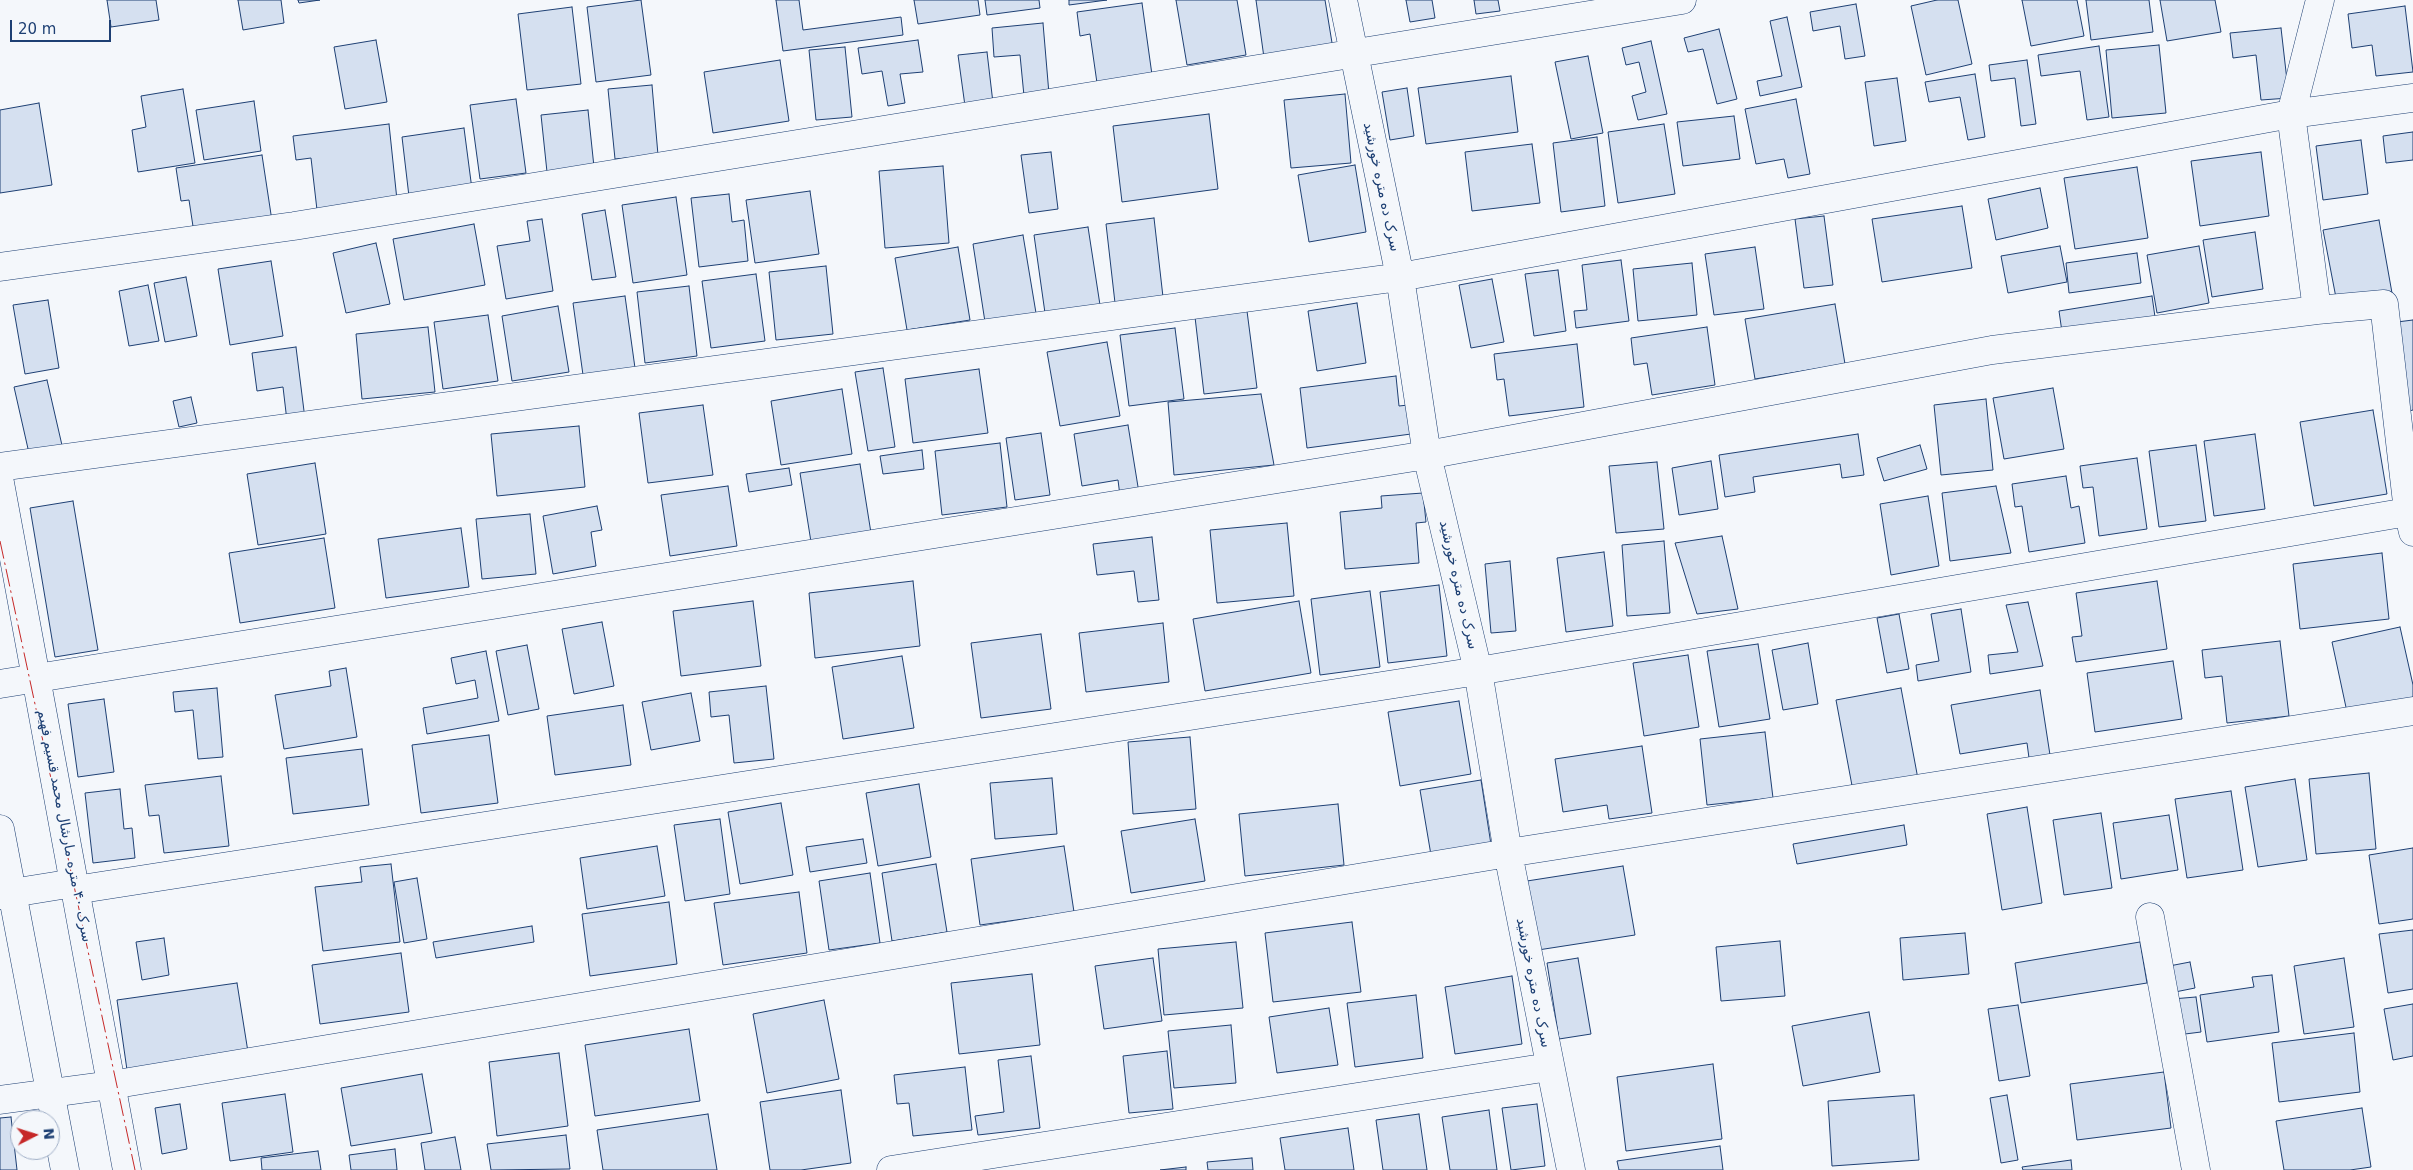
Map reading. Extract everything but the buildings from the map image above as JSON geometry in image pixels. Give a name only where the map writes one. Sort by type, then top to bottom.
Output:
[{"type":"street","name":"سرک ده متره خورشید","points":[[1343,0],[1400,277],[1427,455],[1478,671],[1508,853],[1549,1067],[1571,1170]]},
{"type":"street","points":[[0,267],[304,225],[1682,0]]},
{"type":"street","points":[[2317,310],[2291,114],[2320,0]]},
{"type":"street","points":[[0,467],[1400,277],[2291,114],[2413,98]]},
{"type":"street","points":[[0,684],[1427,455],[1992,350],[2317,310],[2384,304],[2411,518],[1478,671],[75,886],[6,894]]},
{"type":"street","name":"سرک ۴۰ متره مارشال محمد قسیم فهیم","points":[[0,483],[127,1170]]},
{"type":"street","points":[[0,1100],[111,1085],[1508,853],[2413,711]]},
{"type":"street","points":[[0,829],[6,894],[65,1170]]},
{"type":"street","points":[[2150,917],[2196,1170]]},
{"type":"street","points":[[892,1170],[1549,1067]]},
{"type":"power","points":[[0,541],[135,1170]]}]
